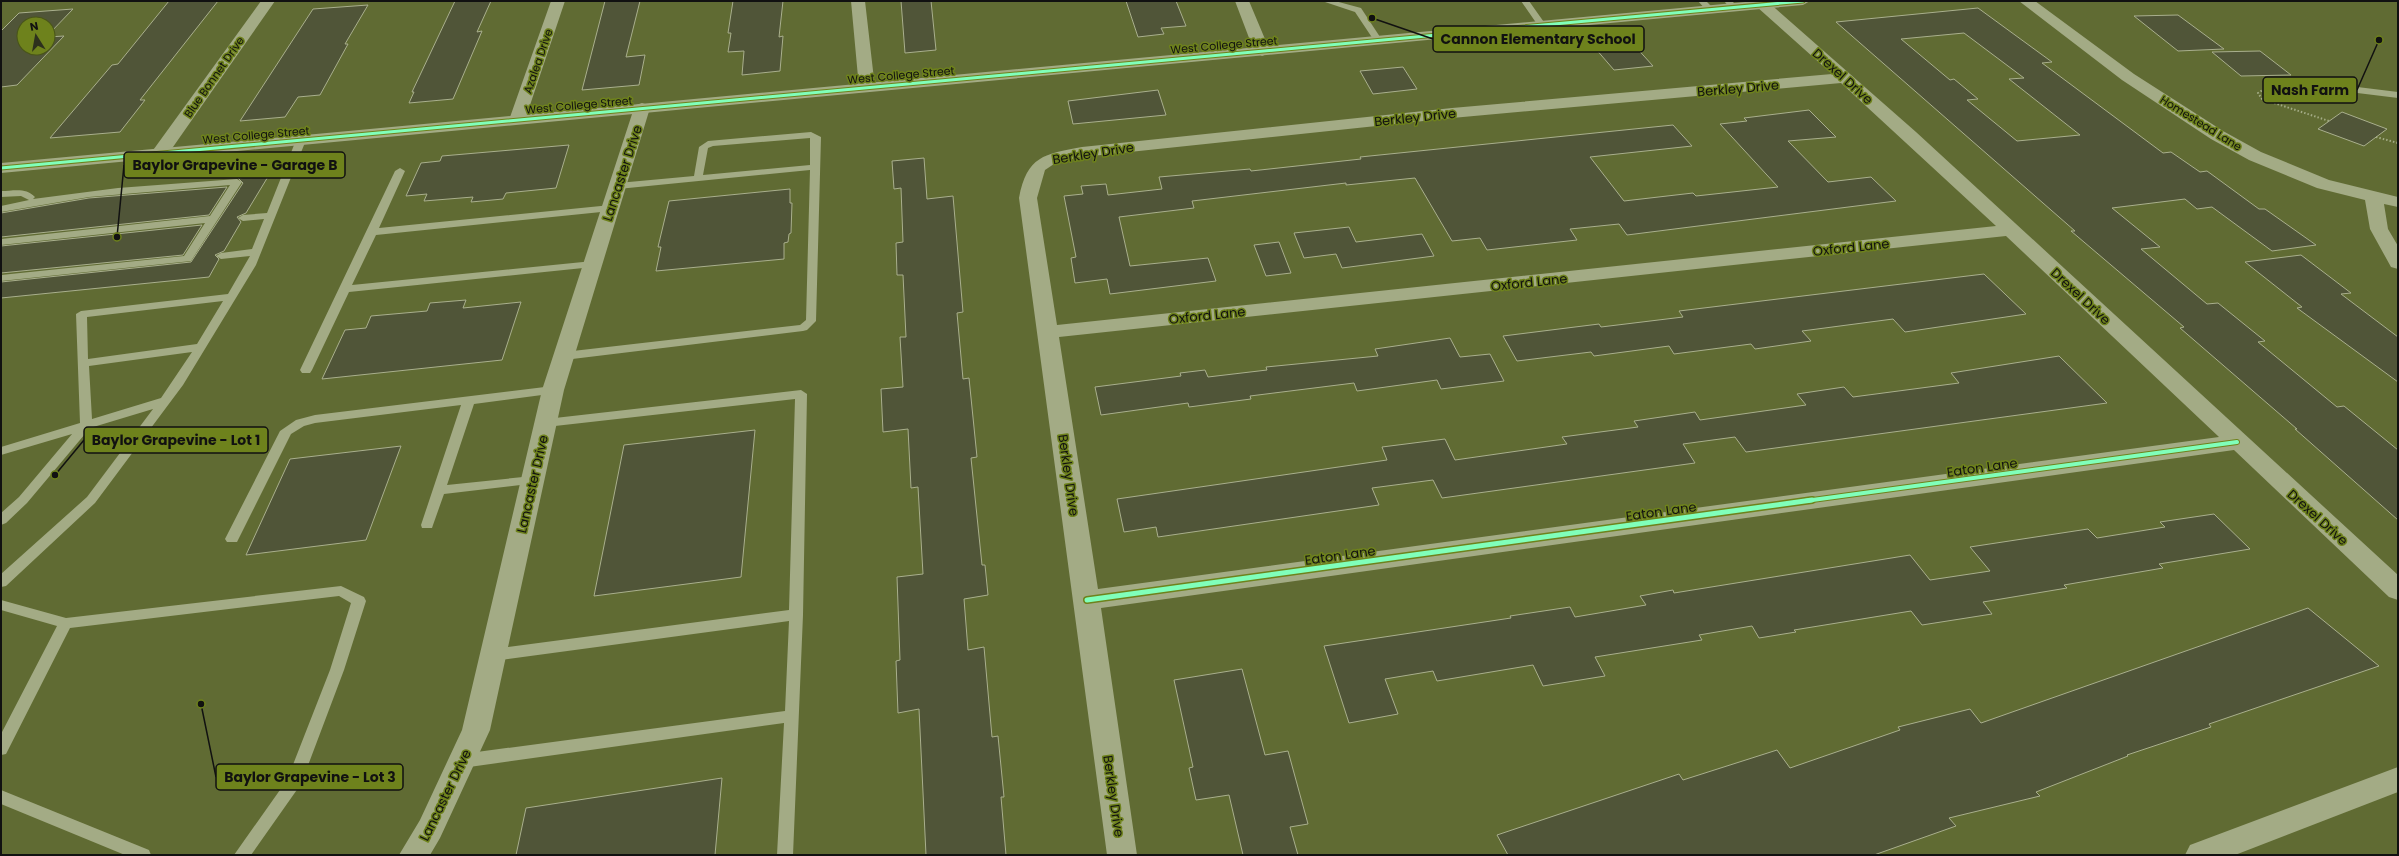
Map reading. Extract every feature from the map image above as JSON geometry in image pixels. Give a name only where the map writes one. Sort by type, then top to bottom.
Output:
[{"type":"street","name":"Blue Bonnet Drive","points":[[160,153],[268,1]]},
{"type":"street","name":"Azalea Drive","points":[[517,120],[558,1]]},
{"type":"street","points":[[858,1],[867,88]]},
{"type":"street","points":[[1242,1],[1262,51]]},
{"type":"street","name":"West College Street","points":[[1,168],[1542,25],[1706,5],[1762,4],[1803,1]]},
{"type":"street","name":"Homestead Lane","points":[[2026,1],[2128,77],[2217,136],[2255,156],[2293,173],[2323,184],[2398,202]]},
{"type":"street","name":"Drexel Drive","points":[[1762,4],[1845,78],[2398,590]]},
{"type":"street","name":"Berkley Drive","points":[[1122,855],[1087,600],[1028,198],[1030,178],[1039,165],[1048,159],[1082,152],[1452,113],[1845,78]]},
{"type":"street","name":"Lancaster Drive","points":[[414,855],[430,829],[476,730],[553,390],[642,108]]},
{"type":"street","points":[[2374,197],[2379,230],[2398,264]]},
{"type":"street","name":"Oxford Lane","points":[[1048,332],[2009,230]]},
{"type":"street","name":"Eaton Lane","points":[[1087,600],[2237,442]]},
{"type":"street","points":[[2200,855],[2398,779]]},
{"type":"lane","points":[[1326,1],[1358,10],[1378,40]]},
{"type":"lane","points":[[1525,1],[1542,25]]},
{"type":"lane","points":[[2297,88],[2333,87],[2398,95]]},
{"type":"lane","points":[[564,356],[803,328],[812,321],[816,137],[811,135],[711,143],[704,147],[698,178]]},
{"type":"lane","points":[[1,582],[91,500],[165,401],[250,265],[301,140]]},
{"type":"lane","points":[[618,186],[815,167]]},
{"type":"lane","points":[[306,370],[400,171]]},
{"type":"lane","points":[[1,209],[26,203],[78,196],[237,182],[187,259],[1,278]]},
{"type":"lane","points":[[1,194],[23,193],[30,197]]},
{"type":"lane","points":[[372,232],[610,208]]},
{"type":"lane","points":[[243,218],[269,216]]},
{"type":"lane","points":[[1,242],[213,219]]},
{"type":"lane","points":[[221,256],[255,252]]},
{"type":"lane","points":[[345,289],[593,264]]},
{"type":"lane","points":[[1,520],[23,500],[86,425],[81,314],[231,297]]},
{"type":"lane","points":[[83,363],[200,347]]},
{"type":"lane","points":[[232,539],[286,431],[300,423],[315,419],[553,390]]},
{"type":"lane","points":[[546,423],[801,394],[796,615],[785,855]]},
{"type":"lane","points":[[427,525],[469,400]]},
{"type":"lane","points":[[1,451],[165,401]]},
{"type":"lane","points":[[439,490],[533,480]]},
{"type":"lane","points":[[1,605],[66,623],[341,591],[359,601],[337,670],[293,784],[242,855]]},
{"type":"lane","points":[[493,655],[796,615]]},
{"type":"lane","points":[[1,749],[66,623]]},
{"type":"lane","points":[[462,761],[792,716]]},
{"type":"lane","points":[[1,797],[143,855]]},
{"type":"path","points":[[2376,137],[2398,143]]},
{"type":"building","points":[[169,1],[218,1],[140,100],[145,100],[120,132],[50,138],[112,65],[118,64]]},
{"type":"building","points":[[455,1],[491,1],[477,32],[482,31],[453,99],[409,103],[414,92],[412,92]]},
{"type":"building","points":[[605,1],[640,1],[626,57],[645,55],[639,85],[582,90]]},
{"type":"building","points":[[733,1],[783,1],[779,37],[783,36],[780,71],[742,75],[744,51],[728,52],[731,33],[728,33]]},
{"type":"building","points":[[901,1],[931,1],[936,50],[905,53]]},
{"type":"building","points":[[1126,1],[1176,1],[1186,26],[1161,28],[1164,34],[1138,37]]},
{"type":"building","points":[[368,5],[345,44],[348,44],[320,95],[298,97],[285,117],[240,121],[313,9]]},
{"type":"building","points":[[1978,8],[2052,62],[2042,63],[2163,153],[2171,152],[2200,172],[2207,171],[2259,209],[2265,209],[2316,245],[2272,251],[2212,207],[2197,209],[2185,199],[2112,208],[2160,247],[2141,249],[2207,304],[2218,303],[2265,341],[2258,342],[2337,407],[2344,406],[2398,450],[2398,520],[2295,429],[2297,429],[2180,328],[2184,327],[2071,231],[2075,231],[1836,22]],"holes":[[[1964,33],[2024,78],[2009,79],[2080,135],[2017,141],[1967,100],[1978,99],[1954,79],[1950,80],[1901,39]]]},
{"type":"building","points":[[73,9],[56,27],[56,16],[16,16],[19,13]]},
{"type":"building","points":[[2178,15],[2224,49],[2178,51],[2134,16]]},
{"type":"building","points":[[16,16],[16,56],[45,56],[17,85],[1,87],[1,31]]},
{"type":"building","points":[[56,36],[64,36],[56,44]]},
{"type":"building","points":[[1634,45],[1653,66],[1614,70],[1595,48]]},
{"type":"building","points":[[2260,51],[2291,75],[2241,76],[2212,52]]},
{"type":"building","points":[[1403,67],[1417,89],[1373,94],[1360,71]]},
{"type":"building","points":[[1158,90],[1166,115],[1073,124],[1068,101]]},
{"type":"building","points":[[1809,110],[1836,137],[1788,141],[1828,182],[1871,177],[1896,201],[1627,235],[1619,224],[1570,229],[1577,240],[1487,250],[1480,238],[1452,241],[1415,178],[1346,185],[1346,183],[1192,201],[1194,208],[1119,217],[1130,266],[1208,258],[1216,281],[1110,294],[1107,279],[1075,283],[1071,258],[1076,257],[1064,196],[1083,194],[1081,186],[1106,184],[1108,195],[1162,189],[1159,177],[1250,169],[1251,171],[1361,159],[1360,157],[1673,125],[1692,146],[1590,157],[1624,201],[1693,193],[1696,196],[1778,187],[1720,124],[1747,121],[1744,118]]},
{"type":"building","points":[[2342,112],[2387,129],[2364,146],[2318,129]]},
{"type":"building","points":[[569,145],[556,188],[506,193],[503,199],[471,202],[473,197],[424,201],[427,194],[406,196],[421,163],[440,161],[442,156]]},
{"type":"building","points":[[924,158],[927,199],[953,196],[963,312],[957,313],[963,379],[969,378],[977,457],[971,458],[982,565],[985,565],[988,595],[964,599],[968,650],[984,647],[992,737],[998,736],[1004,797],[1001,797],[1006,855],[926,855],[919,709],[898,713],[896,661],[900,660],[897,577],[923,574],[918,487],[911,488],[908,429],[883,432],[881,389],[903,387],[900,337],[906,337],[903,275],[897,275],[896,243],[903,242],[901,188],[894,189],[892,161]]},
{"type":"building","points":[[269,175],[246,213],[237,217],[241,222],[224,251],[215,255],[219,259],[209,277],[1,298],[1,282],[191,262],[243,183],[238,178]]},
{"type":"building","points":[[227,187],[209,215],[1,237],[1,213],[89,198]]},
{"type":"building","points":[[790,189],[790,203],[792,203],[791,233],[789,234],[788,242],[784,243],[784,259],[656,271],[661,247],[658,247],[669,201]]},
{"type":"building","points":[[202,225],[183,255],[1,273],[1,246]]},
{"type":"building","points":[[1349,227],[1356,242],[1422,234],[1434,256],[1342,268],[1336,254],[1304,258],[1294,233]]},
{"type":"building","points":[[1279,242],[1291,273],[1266,276],[1254,245]]},
{"type":"building","points":[[2301,255],[2351,293],[2341,294],[2398,337],[2398,382],[2297,308],[2302,307],[2245,262]]},
{"type":"building","points":[[1984,274],[2026,314],[1905,332],[1893,319],[1802,331],[1811,341],[1755,349],[1751,344],[1674,354],[1669,346],[1594,356],[1591,352],[1517,361],[1503,336],[1599,324],[1601,327],[1683,317],[1679,311]]},
{"type":"building","points":[[466,300],[463,308],[521,302],[502,360],[322,379],[345,330],[366,328],[371,316],[427,311],[430,303]]},
{"type":"building","points":[[1450,338],[1460,357],[1490,354],[1504,381],[1441,389],[1437,380],[1357,391],[1354,383],[1250,396],[1251,399],[1189,407],[1188,403],[1101,415],[1095,387],[1181,376],[1180,373],[1205,370],[1208,377],[1267,370],[1266,367],[1378,356],[1375,349]]},
{"type":"building","points":[[2059,356],[2107,403],[1746,452],[1735,437],[1683,444],[1695,463],[1442,498],[1433,480],[1372,488],[1379,505],[1158,537],[1156,527],[1124,532],[1117,499],[1387,460],[1382,447],[1445,439],[1455,460],[1567,444],[1562,437],[1638,427],[1634,421],[1695,412],[1700,420],[1806,405],[1797,394],[1844,387],[1853,397],[1959,383],[1951,373]]},
{"type":"building","points":[[755,430],[741,577],[594,596],[624,445]]},
{"type":"building","points":[[401,446],[366,540],[246,555],[290,459]]},
{"type":"building","points":[[2214,514],[2250,549],[2159,564],[2163,568],[2064,585],[2067,588],[1983,602],[1992,614],[1922,625],[1911,611],[1794,630],[1796,632],[1759,638],[1752,626],[1699,635],[1702,640],[1595,657],[1605,676],[1543,686],[1533,665],[1437,681],[1433,671],[1385,679],[1398,714],[1349,723],[1324,646],[1511,618],[1510,616],[1570,607],[1575,617],[1646,605],[1640,596],[1673,590],[1674,593],[1910,555],[1930,580],[1990,571],[1970,547],[2088,529],[2097,538],[2165,527],[2160,522]]},
{"type":"building","points":[[2308,608],[2379,666],[2209,724],[2211,727],[2127,755],[2128,756],[2036,792],[2040,796],[1949,818],[1956,826],[1874,855],[1508,855],[1497,835],[1679,774],[1683,780],[1777,750],[1790,768],[1900,730],[1898,727],[1970,709],[1981,723]]},
{"type":"building","points":[[1242,669],[1265,755],[1288,751],[1308,824],[1290,827],[1298,855],[1243,855],[1229,795],[1196,800],[1189,768],[1193,767],[1174,680]]},
{"type":"building","points":[[722,778],[715,855],[516,855],[526,808]]},
{"type":"cycle path","points":[[1,168],[1803,1]]},
{"type":"cycle path","points":[[1087,600],[2237,442]]},
{"type":"place","name":"Cannon Elementary School","points":[[1372,18]]},
{"type":"place","name":"Nash Farm","points":[[2379,40]]},
{"type":"place","name":"Baylor Grapevine - Garage B","points":[[117,237]]},
{"type":"place","name":"Baylor Grapevine - Lot 1","points":[[55,475]]},
{"type":"place","name":"Baylor Grapevine - Lot 3","points":[[201,704]]}]
